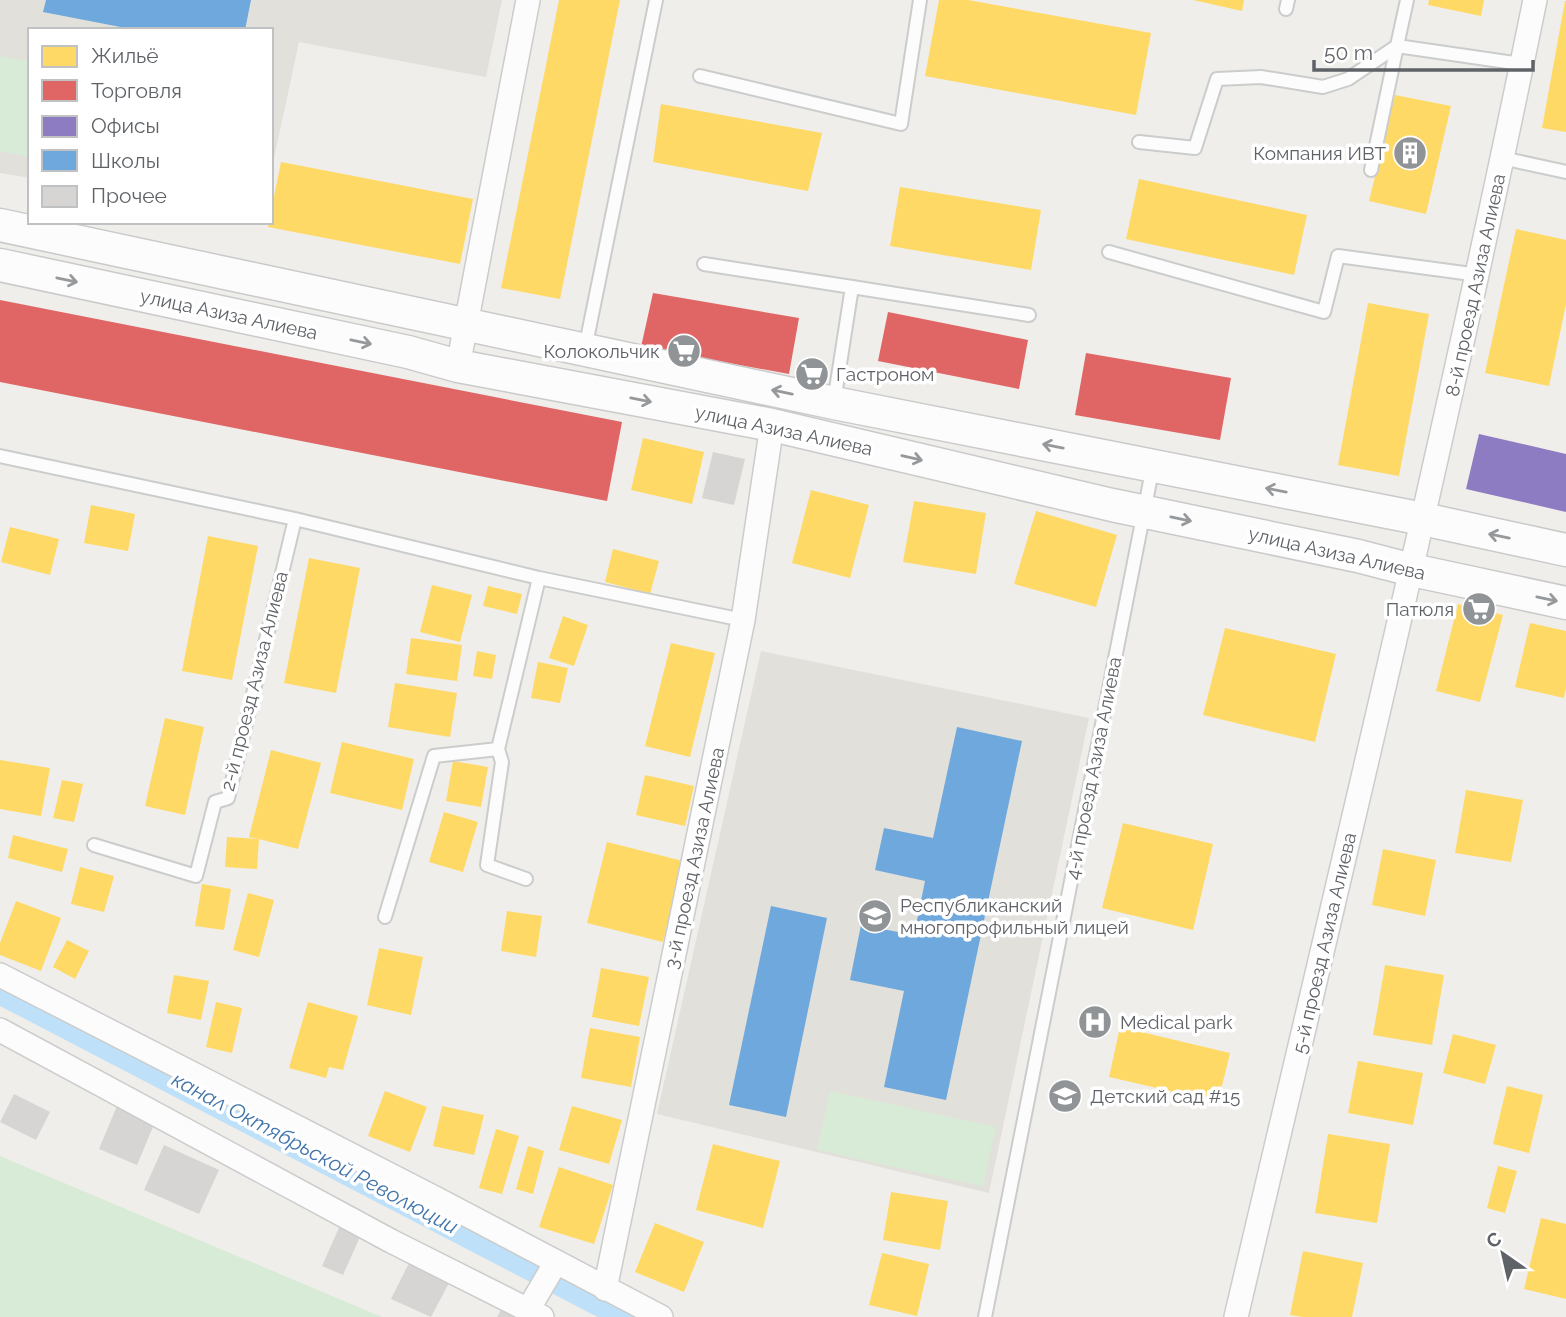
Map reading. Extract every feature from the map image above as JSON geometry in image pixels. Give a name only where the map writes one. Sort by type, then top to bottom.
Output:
[{"type":"main road","name":"улица Азиза Алиева","points":[[0,225],[834,403],[1423,519],[1566,550]]},
{"type":"main road","name":"улица Азиза Алиева","points":[[0,265],[408,352],[458,366],[772,425],[1143,511],[1566,603]]},
{"type":"street","points":[[458,366],[528,0]]},
{"type":"street","name":"8-й проезд Азиза Алиева","points":[[1412,570],[1479,275],[1535,0]]},
{"type":"street","name":"3-й проезд Азиза Алиева","points":[[605,1289],[743,620],[772,425]]},
{"type":"street","name":"5-й проезд Азиза Алиева","points":[[1236,1317],[1412,570]]},
{"type":"street","points":[[0,975],[661,1317]]},
{"type":"street","points":[[0,1030],[391,1241],[535,1314],[556,1262]]},
{"type":"lane","points":[[585,350],[656,0]]},
{"type":"lane","points":[[700,76],[901,124],[919,0]]},
{"type":"lane","points":[[1371,170],[1407,0]]},
{"type":"lane","points":[[1139,142],[1195,148],[1217,79],[1261,77],[1323,87],[1348,79],[1397,46],[1521,64]]},
{"type":"lane","points":[[1503,158],[1566,172]]},
{"type":"lane","points":[[1109,252],[1324,312],[1338,256],[1479,275]]},
{"type":"lane","points":[[704,264],[1029,316]]},
{"type":"lane","points":[[834,403],[852,287]]},
{"type":"lane","points":[[0,456],[295,519],[539,578],[743,620]]},
{"type":"lane","name":"4-й проезд Азиза Алиева","points":[[985,1317],[1153,466]]},
{"type":"lane","name":"2-й проезд Азиза Алиева","points":[[94,845],[197,876],[215,802],[228,798],[295,519]]},
{"type":"lane","points":[[526,879],[487,865],[502,762],[498,750],[539,578]]},
{"type":"lane","points":[[385,917],[434,756],[498,750]]},
{"type":"shaded area","points":[[0,0],[502,0],[486,77],[299,42],[273,163],[273,28],[28,28],[28,178],[0,173]]},
{"type":"shaded area","name":"Республиканский многопрофильный лицей","points":[[761,651],[1089,718],[989,1193],[657,1114]]},
{"type":"green space","points":[[0,56],[28,62],[28,157],[0,151]]},
{"type":"green space","points":[[830,1091],[996,1127],[983,1186],[817,1150]]},
{"type":"green space","points":[[0,1156],[382,1317],[0,1317]]},
{"type":"building: Жильё","points":[[559,0],[620,0],[560,299],[501,288]]},
{"type":"building: Жильё","points":[[939,0],[968,0],[1151,33],[1136,115],[925,76]]},
{"type":"building: Жильё","points":[[1193,0],[1244,0],[1242,11]]},
{"type":"building: Жильё","points":[[1429,0],[1484,0],[1481,16],[1428,5]]},
{"type":"building: Жильё","points":[[1566,1],[1566,132],[1542,128]]},
{"type":"building: Жильё","name":"Компания ИВТ","points":[[1395,95],[1451,106],[1426,214],[1369,201]]},
{"type":"building: Жильё","points":[[661,104],[822,133],[808,191],[653,162]]},
{"type":"building: Жильё","points":[[281,162],[473,199],[460,264],[268,227],[269,224],[273,224],[273,201]]},
{"type":"building: Жильё","points":[[1139,179],[1307,215],[1294,275],[1126,239]]},
{"type":"building: Жильё","points":[[900,187],[1041,210],[1031,270],[890,246]]},
{"type":"building: Жильё","points":[[1516,229],[1566,240],[1566,304],[1549,386],[1485,373]]},
{"type":"building: Жильё","points":[[1368,303],[1429,314],[1399,476],[1338,465]]},
{"type":"building: Жильё","points":[[643,438],[704,452],[692,504],[631,490]]},
{"type":"building: Жильё","points":[[811,490],[869,505],[850,578],[792,563]]},
{"type":"building: Жильё","points":[[914,501],[986,513],[976,574],[903,562]]},
{"type":"building: Жильё","points":[[91,505],[135,514],[128,551],[84,543]]},
{"type":"building: Жильё","points":[[1036,511],[1117,535],[1096,607],[1014,584]]},
{"type":"building: Жильё","points":[[10,527],[59,539],[50,575],[1,562]]},
{"type":"building: Жильё","points":[[208,536],[258,546],[232,680],[182,671]]},
{"type":"building: Жильё","points":[[613,549],[659,561],[650,594],[605,582]]},
{"type":"building: Жильё","points":[[309,558],[360,568],[336,693],[284,683]]},
{"type":"building: Жильё","points":[[432,585],[472,595],[460,642],[420,632]]},
{"type":"building: Жильё","points":[[488,586],[522,594],[517,614],[483,606]]},
{"type":"building: Жильё","points":[[1458,604],[1503,615],[1480,702],[1436,691]]},
{"type":"building: Жильё","points":[[563,616],[588,625],[574,666],[549,658]]},
{"type":"building: Жильё","points":[[1530,623],[1566,631],[1564,698],[1515,687]]},
{"type":"building: Жильё","points":[[1225,628],[1336,654],[1315,742],[1203,715]]},
{"type":"building: Жильё","points":[[411,638],[462,645],[457,681],[406,674]]},
{"type":"building: Жильё","points":[[671,643],[715,653],[690,757],[645,746]]},
{"type":"building: Жильё","points":[[477,651],[496,655],[492,679],[473,676]]},
{"type":"building: Жильё","points":[[538,662],[568,668],[560,703],[531,698]]},
{"type":"building: Жильё","points":[[395,683],[457,693],[450,737],[388,727]]},
{"type":"building: Жильё","points":[[165,718],[204,727],[185,815],[145,806]]},
{"type":"building: Жильё","points":[[342,742],[414,759],[402,810],[330,793]]},
{"type":"building: Жильё","points":[[271,750],[321,763],[298,849],[249,837]]},
{"type":"building: Жильё","points":[[0,760],[50,768],[41,816],[0,809]]},
{"type":"building: Жильё","points":[[453,761],[488,767],[481,807],[446,801]]},
{"type":"building: Жильё","points":[[645,775],[694,786],[685,826],[636,815]]},
{"type":"building: Жильё","points":[[62,780],[83,784],[74,822],[53,818]]},
{"type":"building: Жильё","points":[[1466,790],[1523,800],[1511,862],[1455,853]]},
{"type":"building: Жильё","points":[[444,812],[478,822],[463,872],[429,862]]},
{"type":"building: Жильё","points":[[1123,823],[1213,844],[1193,930],[1102,908]]},
{"type":"building: Жильё","points":[[13,835],[68,849],[62,872],[8,858]]},
{"type":"building: Жильё","points":[[227,837],[259,839],[257,869],[225,867]]},
{"type":"building: Жильё","points":[[607,842],[683,861],[663,942],[587,923]]},
{"type":"building: Жильё","points":[[1383,849],[1436,860],[1425,916],[1372,905]]},
{"type":"building: Жильё","points":[[80,867],[114,876],[104,912],[71,904]]},
{"type":"building: Жильё","points":[[202,884],[231,889],[224,930],[195,926]]},
{"type":"building: Жильё","points":[[248,893],[274,900],[259,957],[233,950]]},
{"type":"building: Жильё","points":[[16,901],[61,918],[41,971],[0,955],[0,943]]},
{"type":"building: Жильё","points":[[507,911],[542,916],[536,957],[501,951]]},
{"type":"building: Жильё","points":[[67,940],[89,951],[75,979],[53,967]]},
{"type":"building: Жильё","points":[[379,948],[423,957],[411,1015],[367,1005]]},
{"type":"building: Жильё","points":[[1385,965],[1444,975],[1432,1045],[1373,1035]]},
{"type":"building: Жильё","points":[[601,968],[649,977],[639,1026],[592,1017]]},
{"type":"building: Жильё","points":[[174,975],[209,981],[201,1020],[167,1013]]},
{"type":"building: Жильё","points":[[216,1002],[242,1008],[232,1053],[206,1047]]},
{"type":"building: Жильё","points":[[308,1002],[358,1016],[343,1070],[329,1067],[326,1078],[289,1068]]},
{"type":"building: Жильё","points":[[1120,1027],[1230,1053],[1218,1102],[1109,1077]]},
{"type":"building: Жильё","points":[[590,1028],[640,1037],[631,1087],[581,1078]]},
{"type":"building: Жильё","points":[[1453,1034],[1496,1045],[1485,1084],[1443,1073]]},
{"type":"building: Жильё","points":[[1358,1061],[1423,1073],[1413,1125],[1348,1113]]},
{"type":"building: Жильё","points":[[1507,1086],[1543,1095],[1529,1153],[1493,1144]]},
{"type":"building: Жильё","points":[[385,1091],[427,1107],[410,1152],[368,1136]]},
{"type":"building: Жильё","points":[[442,1106],[484,1115],[474,1155],[433,1146]]},
{"type":"building: Жильё","points":[[572,1106],[622,1120],[609,1164],[559,1150]]},
{"type":"building: Жильё","points":[[496,1129],[519,1136],[502,1194],[479,1188]]},
{"type":"building: Жильё","points":[[1328,1134],[1390,1144],[1377,1223],[1315,1213]]},
{"type":"building: Жильё","points":[[713,1144],[780,1161],[763,1228],[696,1210]]},
{"type":"building: Жильё","points":[[528,1146],[544,1151],[533,1194],[516,1189]]},
{"type":"building: Жильё","points":[[1498,1166],[1517,1171],[1505,1213],[1487,1208]]},
{"type":"building: Жильё","points":[[559,1167],[613,1185],[594,1244],[539,1227]]},
{"type":"building: Жильё","points":[[891,1192],[948,1201],[940,1250],[883,1240]]},
{"type":"building: Жильё","points":[[1541,1218],[1566,1224],[1566,1299],[1524,1289]]},
{"type":"building: Жильё","points":[[655,1223],[704,1242],[684,1292],[635,1272]]},
{"type":"building: Жильё","points":[[1303,1251],[1363,1263],[1352,1317],[1290,1315]]},
{"type":"building: Жильё","points":[[882,1253],[929,1264],[917,1316],[869,1305]]},
{"type":"building: Торговля","points":[[653,293],[799,318],[789,374],[641,347]]},
{"type":"building: Торговля","points":[[0,300],[622,422],[607,501],[0,382]]},
{"type":"building: Торговля","points":[[888,312],[1028,340],[1019,389],[878,361]]},
{"type":"building: Торговля","points":[[1086,353],[1231,378],[1220,440],[1075,415]]},
{"type":"building: Офисы","points":[[1479,434],[1566,454],[1566,512],[1466,489]]},
{"type":"building: Школы","points":[[46,0],[251,0],[245,28],[126,28],[43,12]]},
{"type":"building: Школы","points":[[957,727],[1022,741],[946,1100],[884,1087],[904,991],[850,980],[861,925],[914,935],[925,881],[875,870],[884,828],[933,838]]},
{"type":"building: Школы","points":[[771,906],[827,918],[786,1117],[729,1105]]},
{"type":"building: Прочее","points":[[713,452],[745,459],[734,505],[702,498]]},
{"type":"building: Прочее","points":[[14,1094],[50,1112],[36,1140],[0,1122]]},
{"type":"building: Прочее","points":[[117,1106],[155,1122],[137,1165],[99,1149]]},
{"type":"building: Прочее","points":[[164,1145],[219,1170],[199,1214],[144,1190]]},
{"type":"building: Прочее","points":[[342,1221],[363,1230],[343,1275],[322,1266]]},
{"type":"building: Прочее","points":[[409,1263],[449,1283],[431,1317],[391,1299]]},
{"type":"building: Прочее","points":[[504,1304],[528,1317],[497,1317]]},
{"type":"waterway","name":"канал Октябрьской Революции","points":[[0,989],[630,1317]]},
{"type":"place","name":"Компания ИВТ","points":[[1410,153]]},
{"type":"place","name":"Колокольчик","points":[[684,351]]},
{"type":"place","name":"Гастроном","points":[[812,374]]},
{"type":"place","name":"Патюля","points":[[1479,609]]},
{"type":"place","name":"Республиканский многопрофильный лицей","points":[[875,916]]},
{"type":"place","name":"Medical park","points":[[1095,1022]]},
{"type":"place","name":"Детский сад #15","points":[[1065,1096]]}]
